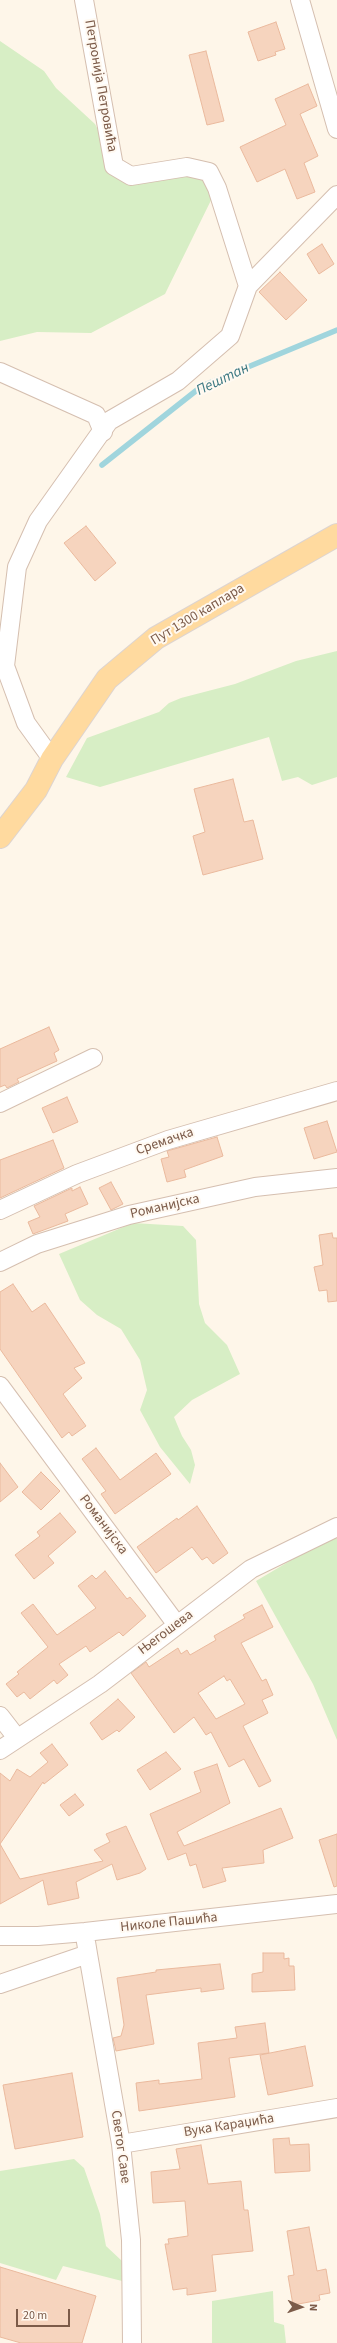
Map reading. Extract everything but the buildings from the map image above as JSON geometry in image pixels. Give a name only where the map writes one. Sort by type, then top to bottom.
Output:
[{"type":"main road","name":"Пут 1300 каплара","points":[[0,837],[36,790],[52,759],[107,679],[156,638],[337,535]]},
{"type":"street","name":"Петронија Петровића","points":[[84,0],[114,166],[131,176],[187,167],[209,172],[217,188],[248,286]]},
{"type":"street","points":[[300,0],[337,129]]},
{"type":"street","points":[[52,759],[26,723],[5,666],[17,566],[38,522],[103,432],[109,421],[178,381],[230,336],[248,286],[337,195]]},
{"type":"street","points":[[0,372],[96,414],[103,432]]},
{"type":"street","points":[[0,1103],[93,1058]]},
{"type":"street","name":"Сремачка","points":[[0,1210],[76,1174],[168,1140],[337,1091]]},
{"type":"street","name":"Романијска","points":[[0,1262],[37,1244],[129,1215],[254,1187],[337,1178]]},
{"type":"street","name":"Романијска","points":[[0,1386],[177,1625]]},
{"type":"street","name":"Његошева","points":[[0,1750],[100,1684],[251,1569],[337,1527]]},
{"type":"street","points":[[0,1716],[17,1738]]},
{"type":"street","name":"Николе Пашића","points":[[0,1936],[38,1936],[85,1932],[337,1904]]},
{"type":"street","name":"Светог Саве","points":[[85,1932],[121,2144],[131,2240],[132,2343]]},
{"type":"street","points":[[0,1984],[88,1954]]},
{"type":"street","name":"Вука Караџића","points":[[121,2144],[337,2108]]},
{"type":"green space","points":[[0,41],[44,71],[56,88],[95,124],[121,174],[194,166],[217,188],[165,294],[91,333],[37,332],[0,341]]},
{"type":"green space","points":[[337,651],[337,777],[312,785],[298,777],[282,781],[269,737],[100,787],[66,777],[87,738],[159,712],[169,703],[181,698],[235,684],[296,661]]},
{"type":"green space","points":[[133,1223],[183,1226],[196,1240],[199,1304],[205,1323],[227,1345],[240,1374],[192,1400],[174,1417],[182,1436],[191,1450],[195,1465],[190,1484],[160,1447],[140,1410],[147,1390],[140,1360],[121,1329],[97,1315],[80,1300],[59,1254]]},
{"type":"green space","points":[[337,1538],[337,1740],[313,1684],[256,1581],[315,1546]]},
{"type":"green space","points":[[74,2159],[84,2168],[100,2214],[106,2246],[122,2261],[122,2281],[63,2266],[56,2280],[0,2263],[0,2171]]},
{"type":"green space","points":[[273,2291],[274,2322],[284,2325],[286,2343],[212,2343],[212,2301]]},
{"type":"waterway","name":"Пештан","points":[[102,465],[202,386],[337,330]]}]
